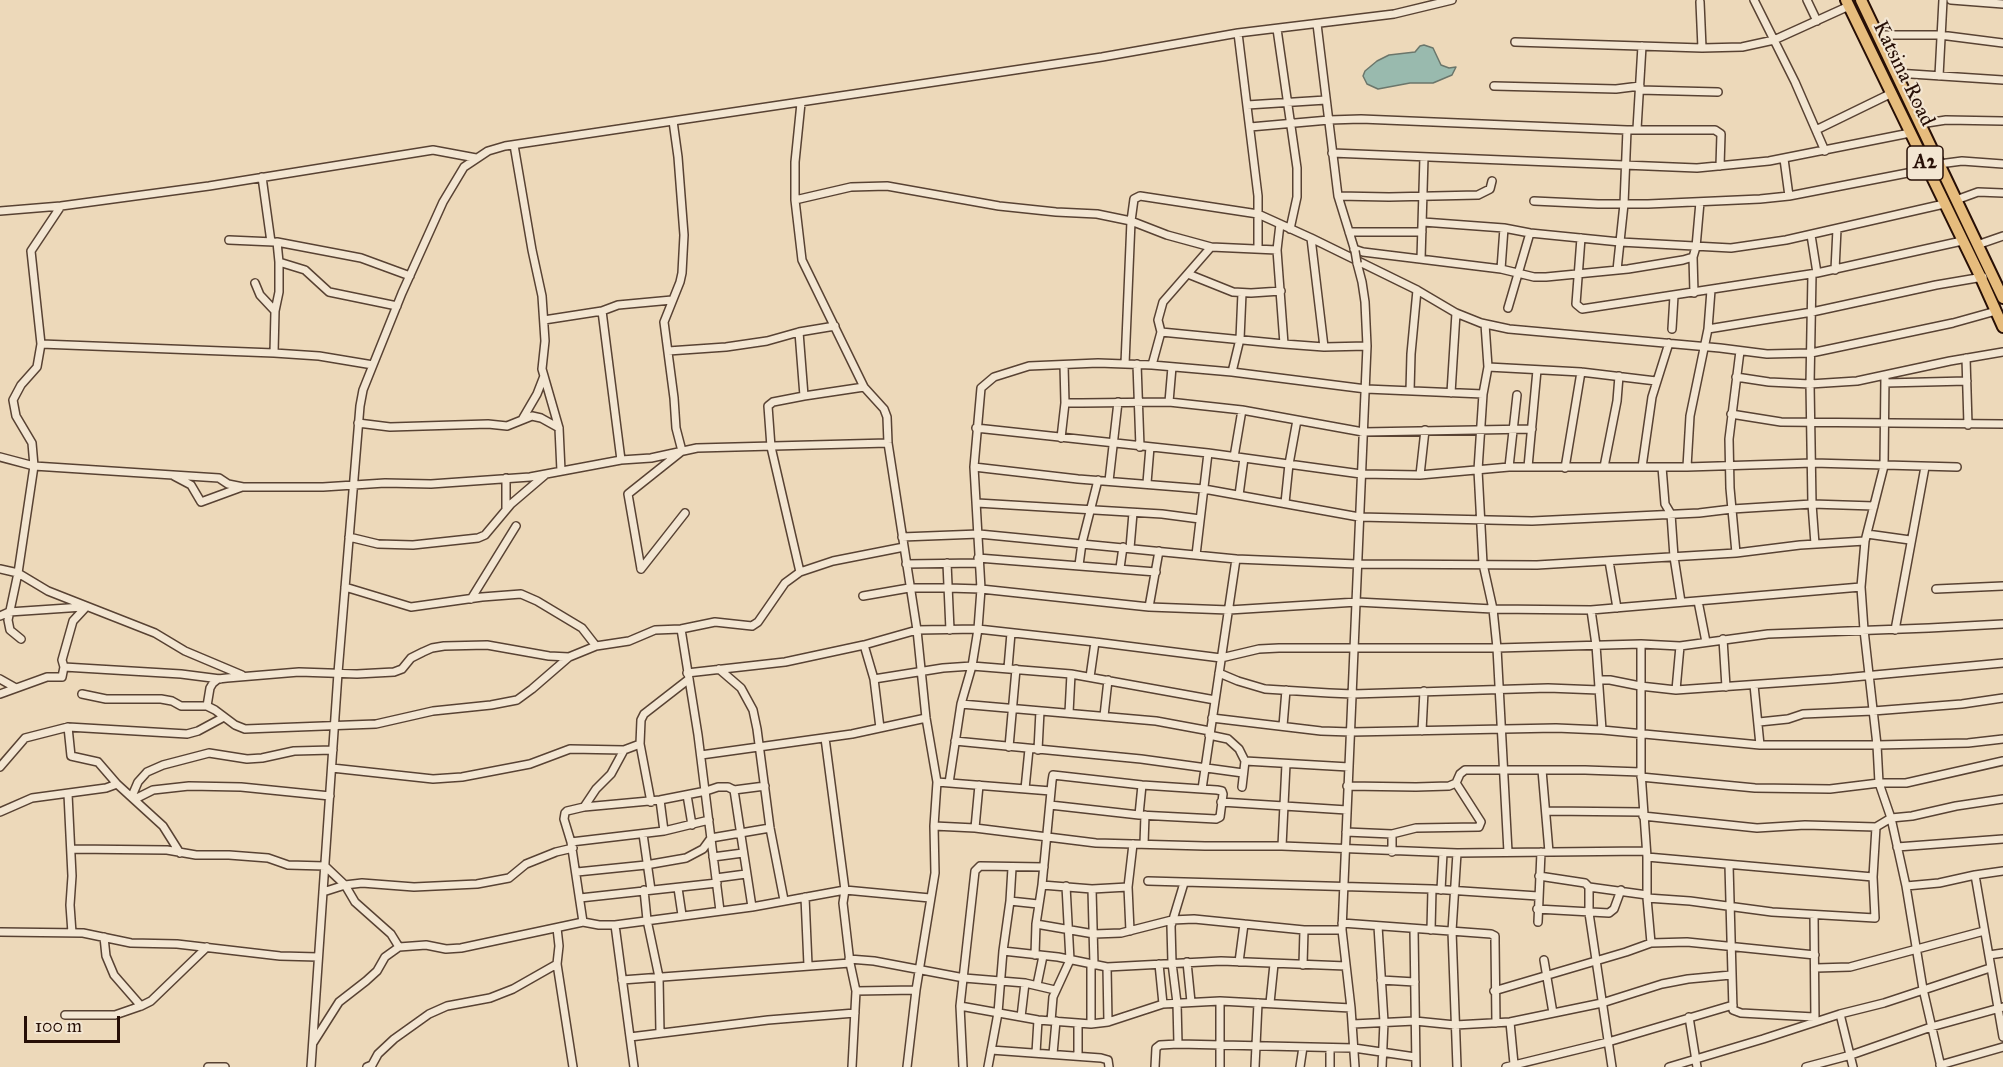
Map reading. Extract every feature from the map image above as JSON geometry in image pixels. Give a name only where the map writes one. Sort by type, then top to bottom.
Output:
[{"type":"highway","name":"Katsina Road","points":[[1861,0],[1977,244],[1996,311],[2003,327]]},
{"type":"highway","name":"Katsina Road","points":[[1848,3],[1962,241],[2003,298]]},
{"type":"street","points":[[311,1067],[338,673],[358,423],[363,390],[410,276],[449,192],[464,167],[488,151],[514,145],[1102,57],[1238,33],[1394,14],[1452,0]]},
{"type":"street","points":[[1754,0],[1795,82],[1825,152]]},
{"type":"street","points":[[1806,0],[1817,21]]},
{"type":"street","points":[[1939,76],[1943,0]]},
{"type":"street","points":[[1951,0],[2003,4]]},
{"type":"street","points":[[1700,2],[1702,48]]},
{"type":"street","points":[[1515,42],[1702,48],[1742,47],[1774,40],[1817,21],[1848,3]]},
{"type":"street","points":[[1317,24],[1338,196],[1364,292],[1367,346],[1353,694],[1342,888],[1342,927],[1353,1024],[1355,1067]]},
{"type":"street","points":[[1277,28],[1298,186],[1290,229]]},
{"type":"street","points":[[1238,33],[1250,127],[1258,214],[1258,249]]},
{"type":"street","points":[[1878,35],[1941,35],[2003,44]]},
{"type":"street","points":[[1637,129],[1642,46]]},
{"type":"street","points":[[1896,73],[2003,80]]},
{"type":"street","points":[[1494,86],[1639,88],[1718,92]]},
{"type":"street","points":[[1815,130],[1892,93]]},
{"type":"street","points":[[1247,105],[1326,100]]},
{"type":"street","points":[[801,103],[795,162],[795,200],[802,260],[864,387],[884,409],[889,427],[888,443],[917,630],[926,718],[937,782],[934,825],[935,873],[919,968],[908,1067]]},
{"type":"street","points":[[1250,127],[1360,119],[1720,132],[1720,166]]},
{"type":"street","points":[[1920,124],[1946,120],[2003,121]]},
{"type":"street","points":[[673,121],[684,235],[680,282],[664,322],[676,428],[682,451]]},
{"type":"street","points":[[1617,270],[1627,129]]},
{"type":"street","points":[[1332,153],[1697,168],[1784,159],[1910,133]]},
{"type":"street","points":[[514,145],[542,296],[544,320],[542,369],[559,428],[561,471]]},
{"type":"street","points":[[0,212],[61,206],[433,150],[476,158]]},
{"type":"street","points":[[1421,260],[1425,157]]},
{"type":"street","points":[[1784,159],[1788,196]]},
{"type":"street","points":[[1939,164],[1962,161],[2003,164]]},
{"type":"street","points":[[1534,201],[1623,204],[1788,196],[1928,170]]},
{"type":"street","points":[[262,177],[279,262],[274,353]]},
{"type":"street","points":[[1338,196],[1478,195],[1490,189],[1492,181]]},
{"type":"street","points":[[795,200],[851,187],[887,186],[999,206],[1097,214],[1131,221],[1167,235],[1211,247],[1277,250]]},
{"type":"street","points":[[1956,200],[1978,192],[2003,193]]},
{"type":"street","points":[[1125,364],[1131,221],[1134,199],[1140,196],[1258,214],[1417,290],[1456,313],[1485,324],[1544,333],[1704,346],[1767,354],[1811,353],[1953,323],[1996,311]]},
{"type":"street","points":[[1694,293],[1693,257],[1700,202]]},
{"type":"street","points":[[1423,222],[1504,228],[1530,233],[1620,242],[1731,248],[1811,235],[1944,204]]},
{"type":"street","points":[[21,639],[9,630],[9,612],[18,573],[34,466],[32,443],[16,416],[14,400],[21,385],[37,367],[41,344],[31,251],[61,206]]},
{"type":"street","points":[[1280,224],[1277,250],[1284,344]]},
{"type":"street","points":[[1501,269],[1504,228]]},
{"type":"street","points":[[1835,270],[1837,229]]},
{"type":"street","points":[[1349,232],[1422,232]]},
{"type":"street","points":[[1508,308],[1530,233]]},
{"type":"street","points":[[1811,235],[1814,274],[1810,384],[1815,544]]},
{"type":"street","points":[[1977,244],[2003,236]]},
{"type":"street","points":[[1311,238],[1324,347]]},
{"type":"street","points":[[1581,238],[1576,304],[1582,309],[1814,274],[1962,241]]},
{"type":"street","points":[[229,240],[274,242],[361,258],[410,276]]},
{"type":"street","points":[[1152,365],[1161,332],[1158,320],[1163,302],[1211,247]]},
{"type":"street","points":[[1354,250],[1546,277],[1617,270],[1683,261],[1693,257]]},
{"type":"street","points":[[279,262],[304,270],[333,294],[397,306]]},
{"type":"street","points":[[1188,274],[1219,287],[1242,293],[1281,291]]},
{"type":"street","points":[[1708,329],[1812,312],[1987,276]]},
{"type":"street","points":[[255,283],[260,295],[275,311]]},
{"type":"street","points":[[1410,391],[1417,290]]},
{"type":"street","points":[[1687,467],[1690,416],[1708,329],[1711,290]]},
{"type":"street","points":[[1232,372],[1240,339],[1242,293]]},
{"type":"street","points":[[1672,329],[1674,296]]},
{"type":"street","points":[[544,320],[602,311],[618,305],[672,300]]},
{"type":"street","points":[[602,311],[621,460]]},
{"type":"street","points":[[1451,393],[1456,313]]},
{"type":"street","points":[[1485,324],[1488,367],[1483,394],[1478,470],[1480,521],[1482,564],[1493,609],[1497,648],[1508,852]]},
{"type":"street","points":[[668,351],[726,348],[835,326]]},
{"type":"street","points":[[799,332],[804,396]]},
{"type":"street","points":[[1161,332],[1324,347],[1367,346]]},
{"type":"street","points":[[1642,467],[1656,381],[1669,343]]},
{"type":"street","points":[[41,344],[274,353],[319,356],[373,365]]},
{"type":"street","points":[[1736,553],[1729,439],[1740,351]]},
{"type":"street","points":[[1885,379],[1966,358],[2003,352]]},
{"type":"street","points":[[1966,358],[1968,425]]},
{"type":"street","points":[[1137,364],[1140,447]]},
{"type":"street","points":[[949,783],[961,704],[972,666],[978,629],[981,589],[975,467],[976,428],[981,388],[994,377],[1029,366],[1137,364],[1232,372],[1366,389],[1483,394]]},
{"type":"street","points":[[1061,438],[1065,404],[1065,365]]},
{"type":"street","points":[[1169,402],[1172,367]]},
{"type":"street","points":[[1488,367],[1581,372],[1656,381]]},
{"type":"street","points":[[1528,467],[1536,370]]},
{"type":"street","points":[[1565,468],[1581,372]]},
{"type":"street","points":[[522,418],[537,394],[544,376]]},
{"type":"street","points":[[1604,467],[1617,401],[1619,376]]},
{"type":"street","points":[[1736,376],[1769,382],[1810,384],[1885,379],[1967,381]]},
{"type":"street","points":[[1885,379],[1884,466],[1866,538],[1861,587],[1879,783],[1891,818],[1906,886],[1923,989],[1941,1066],[2003,1047]]},
{"type":"street","points":[[801,572],[771,447],[768,406],[773,402],[864,387]]},
{"type":"street","points":[[1509,467],[1517,395]]},
{"type":"street","points":[[1109,481],[1118,402]]},
{"type":"street","points":[[1065,404],[1169,402],[1242,410],[1363,432],[1532,429]]},
{"type":"street","points":[[1234,457],[1242,410]]},
{"type":"street","points":[[1731,414],[1773,421],[2003,424]]},
{"type":"street","points":[[358,423],[390,427],[488,423],[507,426],[522,418],[532,416],[541,418],[559,428]]},
{"type":"street","points":[[1285,504],[1297,420]]},
{"type":"street","points":[[976,428],[1208,453],[1361,474],[1420,475],[1509,467],[1687,467],[1813,463],[1957,467]]},
{"type":"street","points":[[1420,475],[1425,430]]},
{"type":"street","points":[[0,457],[34,466],[219,478],[228,484],[243,487],[354,486],[385,483],[431,484],[545,475],[621,460],[651,458],[697,448],[888,443]]},
{"type":"street","points":[[1147,483],[1150,447]]},
{"type":"street","points":[[682,451],[628,494],[641,569],[685,513]]},
{"type":"street","points":[[1196,555],[1208,453]]},
{"type":"street","points":[[1239,495],[1244,458]]},
{"type":"street","points":[[1895,630],[1925,466]]},
{"type":"street","points":[[975,467],[1204,489],[1359,517],[1532,521],[1812,504],[1874,506]]},
{"type":"street","points":[[1662,467],[1665,504],[1671,514],[1674,557],[1681,602]]},
{"type":"street","points":[[171,475],[190,485],[201,502],[243,487]]},
{"type":"street","points":[[349,537],[378,543],[413,545],[485,535],[506,509],[545,475]]},
{"type":"street","points":[[506,478],[506,509]]},
{"type":"street","points":[[1079,565],[1089,511],[1098,480]]},
{"type":"street","points":[[977,503],[1172,514],[1200,519]]},
{"type":"street","points":[[1120,568],[1133,513]]},
{"type":"street","points":[[471,599],[516,526]]},
{"type":"street","points":[[902,537],[979,534],[1236,559],[1357,564],[1537,565],[1736,553],[1866,538],[1910,540]]},
{"type":"street","points":[[82,694],[106,699],[161,699],[172,700],[181,706],[207,706],[245,729],[376,724],[433,711],[491,705],[517,700],[569,657],[596,646],[629,641],[655,630],[715,622],[752,626],[758,622],[785,583],[801,572],[833,561],[904,547]]},
{"type":"street","points":[[1149,607],[1159,551]]},
{"type":"street","points":[[1202,789],[1236,559]]},
{"type":"street","points":[[906,564],[979,561],[1079,565],[1155,572]]},
{"type":"street","points":[[1609,561],[1617,608]]},
{"type":"street","points":[[947,563],[950,630]]},
{"type":"street","points":[[0,569],[18,573],[48,591],[155,633],[185,651],[244,676]]},
{"type":"street","points":[[1936,590],[2003,586]]},
{"type":"street","points":[[345,587],[411,607],[521,594],[582,628],[596,646]]},
{"type":"street","points":[[863,596],[909,588],[948,588],[981,589],[1149,607],[1229,610],[1357,602],[1493,609],[1591,610],[1861,587]]},
{"type":"street","points":[[1698,601],[1706,642]]},
{"type":"street","points":[[0,616],[9,612],[86,607]]},
{"type":"street","points":[[0,694],[47,677],[62,677],[64,667],[62,660],[73,621],[86,607]]},
{"type":"street","points":[[1591,610],[1602,730]]},
{"type":"street","points":[[651,802],[640,744],[642,717],[688,676],[719,669],[785,662],[864,645],[917,630],[978,629],[1221,658],[1259,649],[1312,647],[1497,648],[1641,644],[1680,646],[1768,634],[2003,624]]},
{"type":"street","points":[[681,628],[701,755],[720,911]]},
{"type":"street","points":[[1009,747],[1013,709],[1011,633]]},
{"type":"street","points":[[1723,639],[1726,687]]},
{"type":"street","points":[[1090,677],[1095,642]]},
{"type":"street","points":[[1641,644],[1641,775],[1651,943]]},
{"type":"street","points":[[64,667],[181,674],[220,679],[299,672],[357,674],[394,672],[402,669],[411,658],[432,648],[444,646],[487,645],[549,656],[569,657]]},
{"type":"street","points":[[864,645],[874,679],[880,728]]},
{"type":"street","points":[[1676,690],[1680,646]]},
{"type":"street","points":[[1599,680],[1621,681],[1640,686],[1676,690],[2003,663]]},
{"type":"street","points":[[874,679],[920,671],[972,666],[1071,674],[1215,700]]},
{"type":"street","points":[[719,669],[741,687],[748,699],[758,729],[770,828],[784,900]]},
{"type":"street","points":[[1219,673],[1265,689],[1353,694],[1548,688],[1599,690]]},
{"type":"street","points":[[1069,713],[1071,674]]},
{"type":"street","points":[[0,679],[16,688]]},
{"type":"street","points":[[207,706],[210,688],[220,679]]},
{"type":"street","points":[[1104,716],[1108,680]]},
{"type":"street","points":[[1754,685],[1760,745]]},
{"type":"street","points":[[1283,726],[1286,690]]},
{"type":"street","points":[[1422,731],[1424,691]]},
{"type":"street","points":[[1759,722],[1788,719],[1803,714],[1962,704],[2003,698]]},
{"type":"street","points":[[961,704],[1156,720],[1210,733],[1228,739],[1239,749],[1245,761],[1242,788]]},
{"type":"street","points":[[1038,750],[1040,711]]},
{"type":"street","points":[[0,767],[25,738],[68,727],[187,734],[198,731],[224,717]]},
{"type":"street","points":[[701,755],[825,738],[926,718]]},
{"type":"street","points":[[1212,718],[1351,732],[1556,728],[1602,730],[1760,745],[1968,743],[2003,739]]},
{"type":"street","points":[[68,727],[71,756],[98,762],[117,784],[134,797],[163,826],[180,853]]},
{"type":"street","points":[[825,738],[845,890],[844,913],[849,961],[856,991],[852,1067]]},
{"type":"street","points":[[955,741],[1141,759],[1243,773]]},
{"type":"street","points":[[332,768],[433,779],[462,777],[530,765],[570,749],[624,750],[640,744]]},
{"type":"street","points":[[1025,789],[1029,749]]},
{"type":"street","points":[[134,797],[138,782],[147,772],[163,765],[209,753],[247,759],[294,751],[333,750]]},
{"type":"street","points":[[584,807],[596,789],[611,774],[624,750]]},
{"type":"street","points":[[1245,761],[1349,767]]},
{"type":"street","points":[[1456,783],[1460,774],[1465,770],[1542,770],[1641,775],[1755,788],[1830,789],[1879,783],[1906,783],[2003,761]]},
{"type":"street","points":[[1282,846],[1286,764]]},
{"type":"street","points":[[1538,922],[1539,876],[1545,852],[1547,811],[1542,770]]},
{"type":"street","points":[[1035,955],[1036,924],[1052,777],[1056,775],[1222,791],[1220,816],[1216,819],[1142,815],[1050,805]]},
{"type":"street","points":[[937,782],[1051,791]]},
{"type":"street","points":[[1347,786],[1443,786],[1456,783]]},
{"type":"street","points":[[1346,832],[1392,834],[1416,828],[1479,827],[1480,822],[1456,783]]},
{"type":"street","points":[[0,812],[33,798],[106,788],[117,784]]},
{"type":"street","points":[[975,828],[979,785]]},
{"type":"street","points":[[1142,785],[1144,844]]},
{"type":"street","points":[[134,797],[153,790],[189,786],[241,787],[330,796]]},
{"type":"street","points":[[583,922],[577,872],[564,819],[565,813],[570,809],[660,801],[706,792],[718,787],[734,790],[765,786]]},
{"type":"street","points":[[734,790],[752,907]]},
{"type":"street","points":[[68,794],[72,933]]},
{"type":"street","points":[[687,795],[692,825]]},
{"type":"street","points":[[1547,811],[1643,814],[1758,828],[1805,825],[1876,827],[1891,818],[2003,799]]},
{"type":"street","points":[[660,801],[664,831]]},
{"type":"street","points":[[1221,802],[1347,810]]},
{"type":"street","points":[[323,892],[345,885],[362,883],[414,887],[477,884],[508,878],[526,864],[572,845],[664,831],[709,820]]},
{"type":"street","points":[[934,825],[1096,843],[1282,846],[1392,852],[1646,854],[1729,865],[1873,878]]},
{"type":"street","points":[[1539,876],[1621,890],[1647,897],[1814,915],[1875,918],[1873,878],[1876,827]]},
{"type":"street","points":[[577,872],[646,865],[686,858],[703,849],[711,838],[770,828]]},
{"type":"street","points":[[643,834],[648,890],[647,920],[659,977],[660,1033]]},
{"type":"street","points":[[1392,834],[1392,852]]},
{"type":"street","points":[[1897,847],[2003,839]]},
{"type":"street","points":[[1130,931],[1128,887],[1133,844]]},
{"type":"street","points":[[71,849],[167,850],[196,855],[258,857],[288,865],[325,866],[345,885],[355,902],[378,920],[391,934],[399,947]]},
{"type":"street","points":[[713,857],[742,853]]},
{"type":"street","points":[[1441,890],[1443,853]]},
{"type":"street","points":[[1457,853],[1452,932],[1457,1067]]},
{"type":"street","points":[[1729,865],[1733,1010],[1741,1013],[1815,1019]]},
{"type":"street","points":[[963,1067],[960,1006],[976,868],[980,866],[1044,867]]},
{"type":"street","points":[[988,1067],[998,1013],[1003,951],[1011,901],[1012,868]]},
{"type":"street","points":[[1906,886],[1939,883],[1975,874],[2003,872]]},
{"type":"street","points":[[580,898],[678,888],[746,874]]},
{"type":"street","points":[[1975,874],[1990,968],[2001,1007],[2003,1036]]},
{"type":"street","points":[[1148,881],[1432,889],[1538,896]]},
{"type":"street","points":[[1178,1044],[1177,1003],[1172,963],[1172,920],[1184,883]]},
{"type":"street","points":[[1042,885],[1092,889],[1128,887]]},
{"type":"street","points":[[1053,1054],[1055,990],[1070,960],[1066,886]]},
{"type":"street","points":[[1589,886],[1589,913],[1612,1067]]},
{"type":"street","points":[[678,888],[682,915]]},
{"type":"street","points":[[1091,1024],[1094,934],[1092,889]]},
{"type":"street","points":[[1431,930],[1432,889]]},
{"type":"street","points":[[312,1044],[339,1002],[377,971],[385,957],[399,947],[426,945],[446,949],[461,948],[583,922],[615,925],[752,907],[845,890],[930,898]]},
{"type":"street","points":[[1537,909],[1603,914],[1614,909],[1621,890]]},
{"type":"street","points":[[805,897],[808,965]]},
{"type":"street","points":[[1011,901],[1038,904]]},
{"type":"street","points":[[1814,915],[1815,1019]]},
{"type":"street","points":[[1036,924],[1094,934],[1121,933],[1172,920],[1194,919],[1304,930],[1378,926],[1486,933],[1495,936],[1496,1023]]},
{"type":"street","points":[[1239,962],[1244,924]]},
{"type":"street","points":[[615,925],[634,1067]]},
{"type":"street","points":[[1378,926],[1384,1022],[1382,1067]]},
{"type":"street","points":[[557,928],[559,946],[557,964],[573,1067]]},
{"type":"street","points":[[1414,929],[1416,1067]]},
{"type":"street","points":[[1303,965],[1304,930]]},
{"type":"street","points":[[1816,968],[1850,967],[1984,931]]},
{"type":"street","points":[[0,932],[83,933],[131,943],[207,947],[280,956],[318,957]]},
{"type":"street","points":[[104,937],[109,964],[114,975],[141,1006]]},
{"type":"street","points":[[1494,992],[1651,943],[1687,942],[1815,955]]},
{"type":"street","points":[[65,1015],[115,1015],[141,1006],[151,1001],[207,947]]},
{"type":"street","points":[[1003,951],[1107,967],[1221,961],[1346,966]]},
{"type":"street","points":[[1989,955],[2003,953]]},
{"type":"street","points":[[1037,985],[1043,956]]},
{"type":"street","points":[[1544,960],[1553,1013]]},
{"type":"street","points":[[622,980],[849,961],[874,961],[964,978],[1025,983],[1055,990]]},
{"type":"street","points":[[1187,962],[1191,1002]]},
{"type":"street","points":[[371,1066],[378,1054],[429,1014],[447,1006],[490,998],[536,977],[557,964]]},
{"type":"street","points":[[1159,964],[1163,1004]]},
{"type":"street","points":[[1270,1003],[1274,964]]},
{"type":"street","points":[[1107,967],[1108,1022]]},
{"type":"street","points":[[1669,1067],[1696,1063],[1815,1019],[1884,1003],[1990,968]]},
{"type":"street","points":[[1353,1024],[1415,1021],[1455,1025],[1510,1022],[1602,1003],[1662,984],[1731,975]]},
{"type":"street","points":[[1381,980],[1415,982]]},
{"type":"street","points":[[1021,1017],[1025,983]]},
{"type":"street","points":[[856,991],[916,990]]},
{"type":"street","points":[[960,1006],[1038,1020],[1091,1024],[1108,1022],[1163,1004],[1191,1002],[1220,1001],[1351,1008]]},
{"type":"street","points":[[1220,1001],[1220,1067]]},
{"type":"street","points":[[1256,1067],[1258,1003]]},
{"type":"street","points":[[1506,1067],[1608,1042],[1733,1005]]},
{"type":"street","points":[[1806,1067],[2001,1007]]},
{"type":"street","points":[[630,1037],[768,1020],[855,1013]]},
{"type":"street","points":[[1840,1014],[1853,1067]]},
{"type":"street","points":[[1689,1017],[1696,1063]]},
{"type":"street","points":[[1036,1053],[1038,1020]]},
{"type":"street","points":[[1510,1022],[1514,1064]]},
{"type":"street","points":[[1078,1023],[1078,1056]]},
{"type":"street","points":[[1155,1067],[1156,1048],[1160,1045],[1178,1044],[1354,1048],[1415,1057]]},
{"type":"street","points":[[1300,1067],[1303,1047]]},
{"type":"street","points":[[1330,1048],[1330,1067]]},
{"type":"street","points":[[991,1050],[1106,1059],[1109,1067]]},
{"type":"street","points":[[208,1067],[225,1067]]},
{"type":"water","points":[[1424,45],[1433,48],[1441,65],[1449,68],[1456,67],[1452,75],[1433,83],[1410,83],[1378,89],[1367,84],[1363,76],[1365,71],[1377,61],[1389,55],[1415,52]]}]
